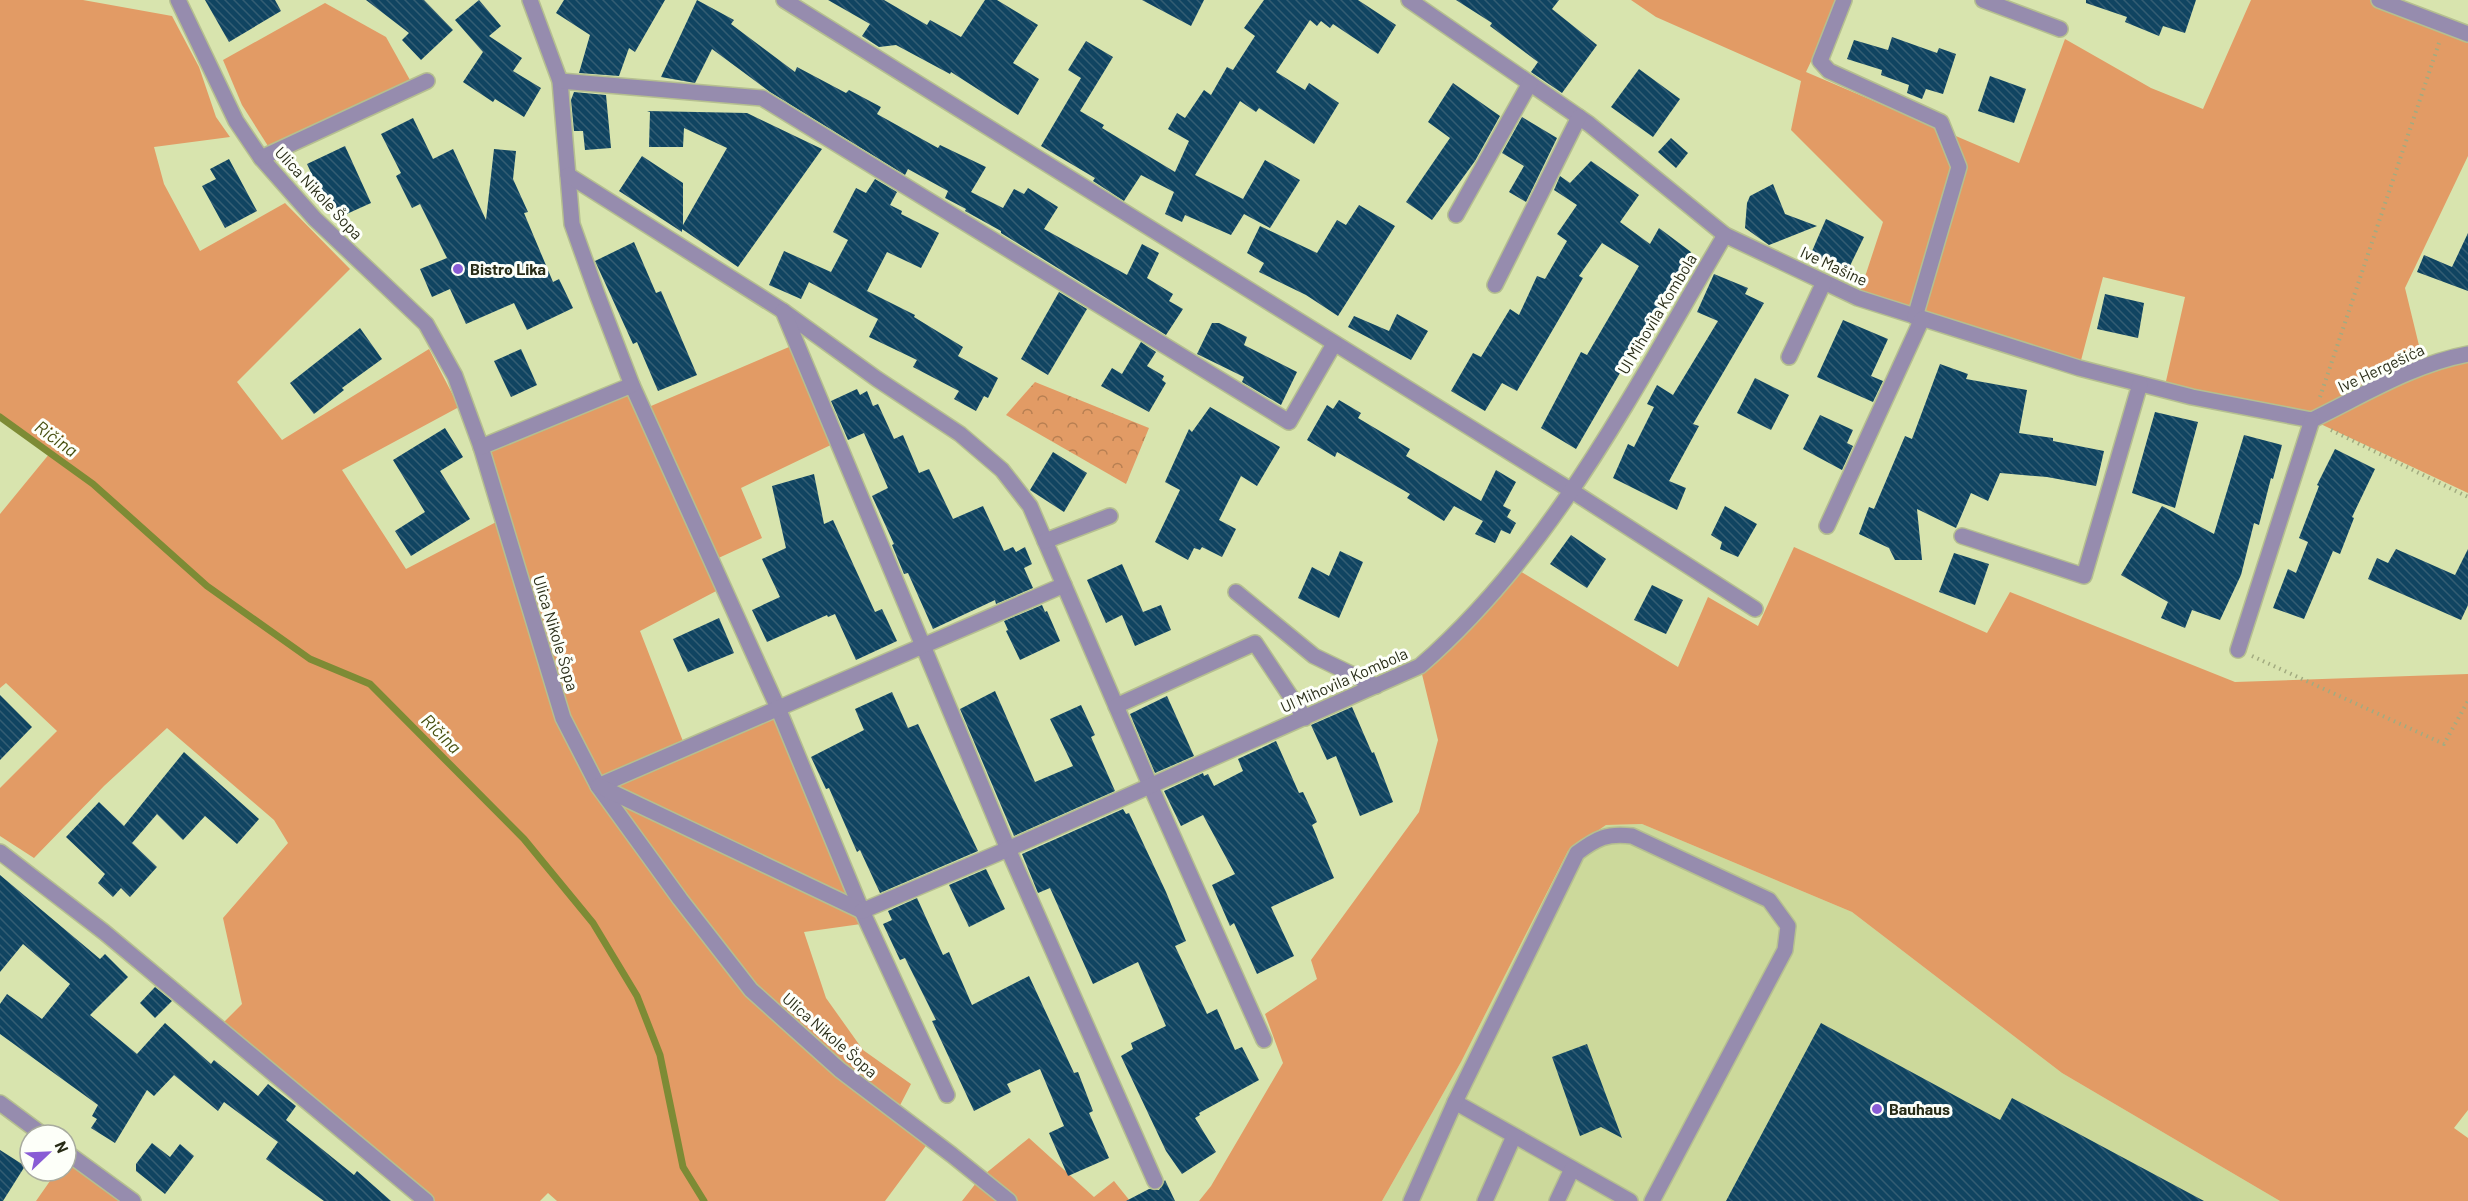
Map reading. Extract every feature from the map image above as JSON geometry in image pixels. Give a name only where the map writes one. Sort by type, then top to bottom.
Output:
[{"type":"street","name":"Ulica Nikole Šopa","points":[[178,0],[236,121],[261,158],[315,219],[426,324],[455,376],[481,447],[563,718],[598,786],[680,899],[751,990],[840,1070],[1009,1201]]},
{"type":"street","points":[[530,0],[560,81],[572,224],[597,294],[632,385],[778,708],[862,911],[947,1095]]},
{"type":"street","points":[[784,0],[1572,491],[1755,609]]},
{"type":"street","name":"Ive Mašine","points":[[1409,0],[1579,117],[1725,235],[1858,298],[2079,368],[2192,397],[2312,420]]},
{"type":"street","points":[[1827,526],[1919,318],[1959,167],[1941,122],[1829,71],[1820,61],[1844,0]]},
{"type":"street","points":[[1983,0],[2060,29]]},
{"type":"street","points":[[2379,0],[2468,34]]},
{"type":"street","points":[[261,158],[427,81]]},
{"type":"street","points":[[560,81],[762,98],[1289,422],[1334,344]]},
{"type":"street","points":[[1456,215],[1530,83]]},
{"type":"street","points":[[1495,285],[1579,117]]},
{"type":"street","points":[[568,175],[783,311],[877,379],[960,434],[1002,470],[1030,506],[1150,785],[1264,1040]]},
{"type":"street","name":"Ul Mihovila Kombola","points":[[862,911],[1008,849],[1420,666],[1457,634],[1515,568],[1572,491],[1725,235]]},
{"type":"street","points":[[1790,357],[1824,282]]},
{"type":"street","points":[[783,311],[1008,849],[1155,1181]]},
{"type":"street","name":"Ive Hergešića","points":[[2312,420],[2424,366],[2445,358],[2468,354]]},
{"type":"street","points":[[1962,536],[2084,576],[2140,384]]},
{"type":"street","points":[[481,447],[632,385]]},
{"type":"street","points":[[2238,650],[2312,420]]},
{"type":"street","points":[[1045,541],[1110,516]]},
{"type":"street","points":[[598,786],[1064,585]]},
{"type":"street","points":[[1236,592],[1314,656],[1376,686]]},
{"type":"street","points":[[1116,706],[1255,644],[1305,718]]},
{"type":"street","points":[[598,786],[862,911]]},
{"type":"street","points":[[1411,1201],[1455,1102],[1577,853],[1596,838],[1616,834],[1632,836],[1769,900],[1788,926],[1785,950],[1652,1201]]},
{"type":"street","points":[[0,852],[104,932],[426,1201]]},
{"type":"street","points":[[1455,1102],[1630,1201]]},
{"type":"street","points":[[0,1103],[27,1123]]},
{"type":"street","points":[[1485,1201],[1514,1136]]},
{"type":"street","points":[[78,1161],[133,1201]]},
{"type":"street","points":[[1557,1201],[1572,1169]]},
{"type":"path","points":[[2445,25],[2312,420],[2468,496]]},
{"type":"path","points":[[2238,650],[2444,744],[2468,701]]},
{"type":"shaded area","points":[[1642,824],[1852,912],[2062,1073],[2280,1201],[1382,1201],[1461,1062],[1568,851],[1606,825]]},
{"type":"green space","points":[[0,0],[83,0],[172,16],[199,67],[216,117],[230,137],[154,147],[164,184],[200,251],[285,203],[350,269],[237,382],[282,440],[429,349],[459,407],[342,470],[406,569],[502,519],[481,447],[632,385],[644,409],[796,344],[837,442],[741,488],[762,538],[712,561],[722,588],[640,631],[686,749],[778,708],[861,924],[804,932],[826,998],[863,1050],[911,1084],[896,1113],[931,1139],[885,1201],[557,1201],[548,1193],[540,1201],[426,1201],[218,1028],[242,1004],[223,918],[288,843],[274,820],[167,728],[104,786],[34,858],[0,836],[0,788],[57,731],[6,683],[0,688],[0,514],[50,453],[0,417]]},
{"type":"green space","points":[[1631,0],[1840,0],[1806,72],[2019,163],[2065,39],[2151,88],[2203,109],[2251,0],[2379,0],[2468,34],[2468,156],[2405,288],[2424,366],[2468,354],[2468,493],[2312,420],[2164,390],[2185,297],[2103,277],[2079,368],[1858,298],[1883,222],[1791,130],[1801,81],[1656,17]]},
{"type":"green space","points":[[325,3],[386,37],[410,80],[268,146],[242,105],[223,60]]},
{"type":"green space","points":[[1035,382],[1149,428],[1126,484],[1006,415]]},
{"type":"green space","points":[[1794,547],[1987,633],[2010,592],[2235,682],[2468,674],[2468,1110],[2454,1128],[2468,1138],[2468,1201],[2280,1201],[2062,1073],[1852,912],[1642,824],[1606,825],[1568,851],[1461,1062],[1382,1201],[1199,1201],[1211,1186],[1283,1063],[1265,1014],[1317,979],[1311,960],[1419,812],[1438,740],[1420,666],[1515,568],[1678,667],[1708,597],[1758,626]]},
{"type":"green space","points":[[1029,1138],[1094,1197],[1114,1181],[1130,1201],[962,1201],[980,1178]]},
{"type":"green space","points":[[78,1167],[133,1201],[36,1201],[49,1183],[78,1183]]},
{"type":"building","points":[[205,0],[275,0],[281,11],[229,42]]},
{"type":"building","points":[[366,0],[424,0],[453,30],[421,60],[402,40],[409,33]]},
{"type":"building","points":[[479,0],[501,26],[489,36],[522,58],[513,71],[541,88],[524,117],[495,99],[493,102],[463,82],[483,52],[455,20]]},
{"type":"building","points":[[564,0],[665,0],[635,52],[629,48],[619,76],[579,73],[590,35],[556,13]]},
{"type":"building","points":[[697,0],[734,20],[731,24],[795,72],[797,67],[846,93],[849,90],[881,107],[877,114],[938,148],[940,145],[986,167],[971,192],[1003,208],[1014,189],[1024,194],[1028,188],[1058,207],[1044,229],[1127,275],[1142,244],[1159,253],[1147,278],[1173,294],[1169,301],[1183,309],[1166,335],[945,198],[948,191],[908,169],[905,175],[770,92],[712,49],[695,83],[661,77]]},
{"type":"building","points":[[828,0],[884,0],[927,25],[930,20],[961,37],[985,0],[997,0],[1038,25],[1013,63],[1039,79],[1018,115],[951,72],[950,74],[896,45],[879,47],[862,36],[870,24]]},
{"type":"building","points":[[1142,0],[1204,0],[1191,26]]},
{"type":"building","points":[[1264,0],[1358,0],[1396,25],[1378,54],[1333,24],[1330,28],[1321,21],[1317,26],[1310,20],[1276,72],[1305,90],[1309,83],[1339,103],[1314,144],[1259,108],[1256,112],[1240,101],[1195,175],[1243,199],[1265,160],[1300,180],[1270,228],[1244,214],[1231,235],[1185,215],[1182,222],[1165,214],[1174,192],[1141,175],[1124,201],[1093,181],[1095,178],[1041,146],[1081,78],[1068,70],[1086,41],[1113,57],[1080,111],[1104,125],[1102,128],[1175,172],[1189,141],[1168,129],[1177,113],[1185,118],[1204,90],[1211,95],[1227,67],[1233,70],[1255,36],[1244,28]]},
{"type":"building","points":[[1456,0],[1559,0],[1552,9],[1597,45],[1562,93],[1531,72],[1538,62],[1490,26],[1492,23]]},
{"type":"building","points":[[2086,0],[2196,0],[2185,33],[2163,26],[2159,36],[2125,22],[2127,17],[2086,3]]},
{"type":"building","points":[[1892,37],[1937,53],[1939,48],[1956,54],[1943,94],[1926,89],[1922,99],[1907,93],[1909,85],[1881,75],[1882,70],[1847,59],[1854,40],[1888,50]]},
{"type":"building","points":[[1639,69],[1680,99],[1653,137],[1611,107]]},
{"type":"building","points":[[1990,76],[2026,89],[2014,123],[1978,111]]},
{"type":"building","points":[[1453,83],[1500,116],[1475,161],[1432,220],[1406,202],[1450,138],[1428,122]]},
{"type":"building","points":[[574,92],[606,95],[611,148],[585,150],[583,131],[574,131],[571,100]]},
{"type":"building","points":[[647,111],[747,113],[822,149],[738,267],[682,229],[682,232],[619,191],[642,156],[683,183],[683,225],[727,148],[684,128],[683,147],[649,147],[650,112]]},
{"type":"building","points":[[1522,117],[1557,138],[1526,202],[1509,192],[1524,166],[1502,153]]},
{"type":"building","points":[[413,118],[433,159],[453,149],[486,220],[494,149],[516,151],[513,179],[528,212],[524,213],[553,282],[559,279],[573,308],[527,330],[514,303],[466,324],[450,289],[432,297],[420,269],[447,258],[420,204],[412,208],[396,176],[401,173],[381,134]]},
{"type":"building","points":[[1671,138],[1688,153],[1676,168],[1658,152]]},
{"type":"building","points":[[345,146],[371,203],[340,217],[330,195],[323,198],[307,164]]},
{"type":"building","points":[[229,159],[257,211],[225,228],[202,186],[216,179],[210,169]]},
{"type":"building","points":[[1591,161],[1639,195],[1620,222],[1650,244],[1659,228],[1691,252],[1662,297],[1668,300],[1634,355],[1631,354],[1576,449],[1541,428],[1581,352],[1587,355],[1639,266],[1602,243],[1579,276],[1583,278],[1517,391],[1502,383],[1485,411],[1451,391],[1473,353],[1481,357],[1510,309],[1519,315],[1537,276],[1545,279],[1567,241],[1557,234],[1577,205],[1554,190],[1560,176],[1570,183]]},
{"type":"building","points":[[875,179],[897,192],[890,205],[902,211],[901,214],[939,233],[921,268],[887,252],[867,291],[915,315],[914,317],[963,347],[958,356],[998,378],[988,398],[984,396],[976,411],[954,399],[959,391],[913,367],[917,360],[869,337],[878,319],[809,282],[801,299],[769,285],[784,251],[831,272],[848,240],[833,232],[856,188],[866,193]]},
{"type":"building","points":[[1773,184],[1785,214],[1817,226],[1769,245],[1745,228],[1747,203],[1750,196]]},
{"type":"building","points":[[1359,205],[1395,226],[1338,316],[1306,295],[1259,272],[1264,263],[1247,253],[1260,226],[1317,253],[1337,220],[1346,225]]},
{"type":"building","points":[[1826,219],[1864,237],[1846,274],[1809,258]]},
{"type":"building","points":[[2468,233],[2468,291],[2417,272],[2424,255],[2452,267]]},
{"type":"building","points":[[634,242],[656,293],[661,291],[697,375],[658,391],[637,342],[633,344],[595,261]]},
{"type":"building","points":[[1714,274],[1748,288],[1745,294],[1764,303],[1693,424],[1699,426],[1669,481],[1686,488],[1677,510],[1613,478],[1628,444],[1634,447],[1654,407],[1647,404],[1657,385],[1673,395],[1718,321],[1697,312]]},
{"type":"building","points":[[1059,292],[1087,309],[1048,375],[1021,359]]},
{"type":"building","points":[[2105,294],[2144,303],[2138,338],[2097,329]]},
{"type":"building","points":[[1397,314],[1428,331],[1411,360],[1348,327],[1354,316],[1389,331]]},
{"type":"building","points":[[1843,320],[1888,339],[1871,376],[1883,381],[1873,402],[1817,377]]},
{"type":"building","points":[[1212,323],[1219,323],[1247,337],[1244,345],[1297,372],[1281,405],[1242,382],[1244,377],[1197,354]]},
{"type":"building","points":[[360,328],[382,359],[342,388],[344,390],[314,414],[290,383]]},
{"type":"building","points":[[1141,342],[1156,352],[1147,366],[1164,376],[1162,380],[1166,383],[1149,412],[1101,386],[1112,368],[1122,374]]},
{"type":"building","points":[[521,349],[537,385],[511,397],[494,361]]},
{"type":"building","points":[[1940,364],[1968,374],[1966,379],[2027,390],[2019,433],[2053,438],[2053,441],[2104,451],[2096,486],[2047,477],[2000,473],[1988,501],[1971,493],[1956,528],[1917,509],[1922,560],[1895,560],[1889,548],[1859,534],[1869,507],[1874,509],[1905,436],[1912,439]]},
{"type":"building","points":[[1755,378],[1789,395],[1771,430],[1737,413]]},
{"type":"building","points":[[857,389],[860,395],[867,391],[873,406],[878,404],[894,439],[903,435],[919,473],[929,469],[953,519],[983,506],[1004,551],[1013,547],[1016,552],[1025,547],[1032,564],[1024,568],[1033,588],[996,604],[995,600],[933,629],[908,573],[904,574],[892,545],[894,544],[872,496],[888,488],[864,433],[848,440],[831,401]]},
{"type":"building","points":[[1339,400],[1361,413],[1358,418],[1410,449],[1406,456],[1481,501],[1496,470],[1516,482],[1503,506],[1511,510],[1507,517],[1516,523],[1510,534],[1501,530],[1495,543],[1475,534],[1483,521],[1454,506],[1444,521],[1407,498],[1410,494],[1337,452],[1335,457],[1307,440],[1327,405],[1333,409]]},
{"type":"building","points":[[1210,407],[1280,447],[1257,486],[1241,476],[1219,520],[1236,529],[1222,557],[1202,547],[1200,550],[1194,548],[1188,560],[1155,542],[1180,490],[1165,482],[1189,429],[1192,432]]},
{"type":"building","points":[[2155,412],[2198,422],[2175,508],[2132,493]]},
{"type":"building","points":[[1820,415],[1853,430],[1847,443],[1853,446],[1842,470],[1803,449]]},
{"type":"building","points":[[445,428],[463,457],[440,471],[470,519],[411,556],[395,531],[425,512],[393,460]]},
{"type":"building","points":[[2244,435],[2282,445],[2259,525],[2254,523],[2241,575],[2220,620],[2192,610],[2185,628],[2161,618],[2168,602],[2121,575],[2162,506],[2214,534]]},
{"type":"building","points":[[2335,449],[2375,469],[2352,517],[2354,518],[2340,554],[2333,551],[2304,619],[2273,608],[2288,569],[2296,573],[2308,542],[2299,538],[2319,486],[2317,485]]},
{"type":"building","points":[[1053,452],[1087,473],[1064,512],[1030,490]]},
{"type":"building","points":[[814,474],[824,524],[833,520],[875,612],[882,609],[897,641],[856,660],[835,614],[828,617],[827,615],[767,642],[752,610],[780,597],[762,559],[786,548],[772,486]]},
{"type":"building","points":[[1725,506],[1757,524],[1738,557],[1720,549],[1722,542],[1711,535]]},
{"type":"building","points":[[1571,535],[1606,559],[1587,588],[1550,564]]},
{"type":"building","points":[[2396,549],[2455,575],[2468,549],[2468,605],[2461,620],[2368,579],[2377,558],[2388,563]]},
{"type":"building","points":[[1340,551],[1363,562],[1339,618],[1298,598],[1312,567],[1329,576]]},
{"type":"building","points":[[1954,553],[1989,564],[1975,605],[1939,592]]},
{"type":"building","points":[[1122,564],[1143,612],[1161,605],[1171,630],[1135,646],[1122,615],[1106,623],[1087,580]]},
{"type":"building","points":[[1652,585],[1683,600],[1666,634],[1634,620]]},
{"type":"building","points":[[1042,605],[1060,641],[1020,660],[1006,631],[1008,630],[1004,621]]},
{"type":"building","points":[[719,618],[734,653],[688,672],[673,639]]},
{"type":"building","points":[[995,691],[1035,782],[1073,766],[1050,719],[1081,705],[1095,735],[1091,737],[1115,791],[1014,836],[960,709]]},
{"type":"building","points":[[892,692],[908,728],[918,724],[978,851],[880,893],[860,850],[857,852],[829,788],[826,789],[811,757],[864,730],[855,709]]},
{"type":"building","points":[[0,695],[32,727],[0,760]]},
{"type":"building","points":[[1167,696],[1194,756],[1155,773],[1130,714]]},
{"type":"building","points":[[1352,707],[1372,753],[1374,752],[1393,802],[1360,816],[1336,756],[1327,760],[1311,725]]},
{"type":"building","points":[[1276,741],[1299,793],[1303,792],[1317,822],[1312,825],[1334,878],[1271,907],[1294,956],[1257,974],[1234,923],[1230,926],[1212,885],[1235,874],[1203,815],[1181,826],[1164,791],[1203,773],[1204,776],[1208,774],[1214,786],[1243,771],[1238,759]]},
{"type":"building","points":[[184,752],[259,819],[237,844],[205,816],[183,840],[157,814],[132,843],[157,867],[130,897],[121,888],[113,897],[98,883],[105,874],[66,837],[99,802],[124,826]]},
{"type":"building","points":[[1123,809],[1126,814],[1129,813],[1166,892],[1186,941],[1175,946],[1207,1014],[1217,1009],[1235,1050],[1242,1047],[1259,1080],[1199,1113],[1200,1115],[1195,1118],[1216,1152],[1182,1174],[1166,1151],[1121,1056],[1133,1049],[1131,1043],[1166,1026],[1138,962],[1093,984],[1050,888],[1038,893],[1022,854]]},
{"type":"building","points":[[986,869],[1005,909],[969,927],[949,885]]},
{"type":"building","points":[[0,875],[100,959],[105,954],[128,977],[90,1015],[137,1054],[165,1023],[211,1064],[214,1060],[258,1096],[268,1084],[296,1106],[286,1120],[354,1175],[357,1171],[391,1201],[324,1201],[266,1159],[278,1142],[224,1102],[218,1111],[174,1075],[154,1096],[147,1090],[115,1143],[91,1128],[97,1119],[92,1116],[98,1105],[0,1034],[0,1004],[7,994],[42,1019],[70,984],[23,944],[0,972]]},
{"type":"building","points":[[917,898],[943,955],[949,952],[972,1005],[1029,976],[1074,1073],[1078,1072],[1093,1111],[1089,1113],[1109,1158],[1068,1176],[1049,1133],[1064,1126],[1040,1069],[1007,1084],[1011,1092],[974,1111],[932,1021],[936,1020],[905,958],[900,960],[883,924],[892,920],[888,911]]},
{"type":"building","points":[[155,987],[172,1001],[155,1018],[140,1003]]},
{"type":"building","name":"Bauhaus","points":[[1821,1023],[2000,1120],[2012,1098],[2204,1201],[1726,1201]]},
{"type":"building","points":[[1587,1044],[1622,1138],[1601,1127],[1580,1136],[1552,1057]]},
{"type":"building","points":[[152,1143],[170,1157],[180,1144],[194,1156],[165,1194],[136,1171],[136,1164]]},
{"type":"building","points":[[0,1150],[18,1162],[18,1177],[3,1201],[0,1201]]},
{"type":"building","points":[[1165,1180],[1175,1201],[1126,1201],[1149,1189],[1159,1190]]},
{"type":"waterway","name":"Ričina","points":[[0,417],[93,484],[207,586],[310,659],[370,684],[524,839],[593,923],[637,996],[660,1055],[683,1167],[704,1201]]},
{"type":"place","name":"Bistro Lika","points":[[458,269]]},
{"type":"place","name":"Bauhaus","points":[[1877,1109]]}]
